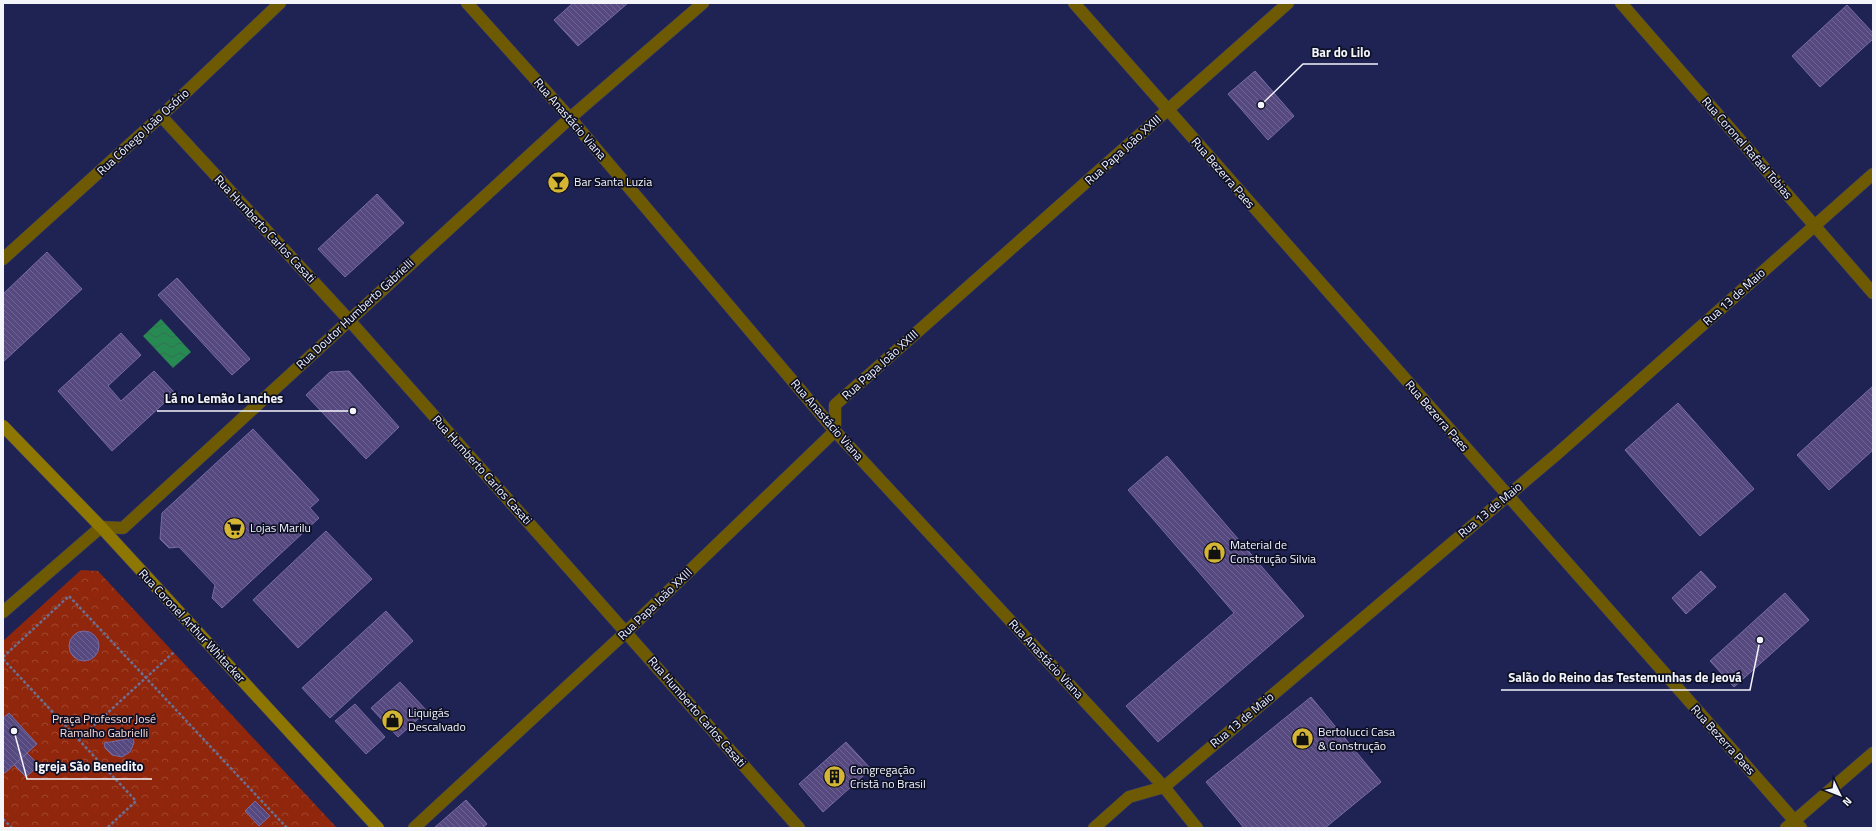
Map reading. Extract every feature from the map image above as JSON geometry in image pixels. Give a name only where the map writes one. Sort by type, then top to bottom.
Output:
[{"type":"main road","name":"Rua Coronel Arthur Whitacker","points":[[3,426],[101,527],[378,828]]},
{"type":"street","name":"Rua Cônego João Osório","points":[[3,259],[161,116],[280,3]]},
{"type":"street","name":"Rua Anastácio Viana","points":[[467,3],[570,118],[835,431],[1164,787],[1197,828]]},
{"type":"street","name":"Rua Doutor Humberto Gabrielli","points":[[101,527],[123,528],[570,118],[703,3]]},
{"type":"street","name":"Rua Bezerra Paes","points":[[1074,3],[1507,496],[1794,826]]},
{"type":"street","name":"Rua Papa João XXIII","points":[[414,828],[626,632],[835,431],[835,404],[1288,3]]},
{"type":"street","name":"Rua Coronel Rafael Tobias","points":[[1621,3],[1873,293]]},
{"type":"street","name":"Rua Humberto Carlos Casati","points":[[161,116],[349,320],[799,828]]},
{"type":"street","name":"Rua 13 de Maio","points":[[1094,828],[1129,797],[1164,787],[1557,454],[1873,174]]},
{"type":"street","points":[[3,612],[101,527]]},
{"type":"street","points":[[1794,826],[1873,753]]},
{"type":"path","points":[[107,828],[136,801],[3,658],[69,596],[287,828]]},
{"type":"path","points":[[79,739],[174,652]]},
{"type":"path","points":[[3,819],[12,828]]},
{"type":"path","points":[[281,828],[284,825]]},
{"type":"green space","name":"Praça Professor José Ramalho Gabrielli","points":[[81,570],[98,571],[337,828],[3,828],[3,641]]},
{"type":"water","points":[[161,319],[191,352],[173,368],[143,336]]},
{"type":"building","points":[[573,3],[628,3],[578,46],[554,20]]},
{"type":"building","points":[[1847,5],[1873,33],[1873,39],[1820,87],[1792,56]]},
{"type":"building","points":[[1255,71],[1294,116],[1268,140],[1228,94]]},
{"type":"building","points":[[377,194],[404,223],[345,277],[318,249]]},
{"type":"building","points":[[47,252],[82,289],[3,362],[3,294]]},
{"type":"building","points":[[177,278],[250,359],[232,375],[158,295]]},
{"type":"building","points":[[121,333],[141,355],[108,386],[121,401],[154,371],[175,393],[112,451],[58,391]]},
{"type":"building","points":[[349,371],[399,427],[366,459],[306,395],[330,372]]},
{"type":"building","points":[[1873,386],[1873,450],[1829,490],[1797,455]]},
{"type":"building","points":[[1678,403],[1754,489],[1700,536],[1625,450]]},
{"type":"building","name":"Lojas Marilu","points":[[253,429],[319,500],[310,508],[319,518],[222,608],[212,598],[215,585],[179,547],[169,548],[160,539],[162,513]]},
{"type":"building","name":"Material de Construção Silvia","points":[[1167,456],[1304,616],[1158,742],[1126,706],[1234,613],[1128,490]]},
{"type":"building","points":[[326,531],[372,579],[298,648],[253,600]]},
{"type":"building","points":[[1701,571],[1716,587],[1686,614],[1672,598]]},
{"type":"building","points":[[1785,593],[1809,620],[1734,687],[1710,661]]},
{"type":"building","points":[[386,611],[413,641],[330,718],[302,688]]},
{"type":"building","points":[[84,631],[95,635],[99,646],[95,657],[84,661],[73,657],[69,646],[73,635]]},
{"type":"building","points":[[400,682],[427,711],[398,737],[371,708]]},
{"type":"building","name":"Bertolucci Casa & Construção","points":[[1311,697],[1381,782],[1325,828],[1244,828],[1206,782]]},
{"type":"building","points":[[355,704],[385,737],[366,754],[335,721]]},
{"type":"building","points":[[9,713],[37,744],[5,773],[3,771],[3,718]]},
{"type":"building","points":[[133,738],[134,743],[130,752],[122,757],[112,755],[105,748],[104,743]]},
{"type":"building","name":"Congregação Cristã no Brasil","points":[[846,742],[871,769],[823,812],[799,784]]},
{"type":"building","points":[[27,753],[39,765],[26,777],[14,765]]},
{"type":"building","points":[[466,800],[487,824],[482,828],[434,828]]},
{"type":"building","points":[[255,801],[270,816],[259,826],[245,811]]},
{"type":"place","name":"Bar do Lilo","points":[[1261,105]]},
{"type":"place","name":"Bar Santa Luzia","points":[[559,182]]},
{"type":"place","name":"Lá no Lemão Lanches","points":[[353,411]]},
{"type":"place","name":"Lojas Marilu","points":[[234,528]]},
{"type":"place","name":"Material de Construção Silvia","points":[[1215,552]]},
{"type":"place","name":"Salão do Reino das Testemunhas de Jeová","points":[[1760,640]]},
{"type":"place","name":"Liquigás Descalvado","points":[[392,720]]},
{"type":"place","name":"Igreja São Benedito","points":[[14,731]]},
{"type":"place","name":"Bertolucci Casa & Construção","points":[[1302,739]]},
{"type":"place","name":"Congregação Cristã no Brasil","points":[[835,777]]}]
